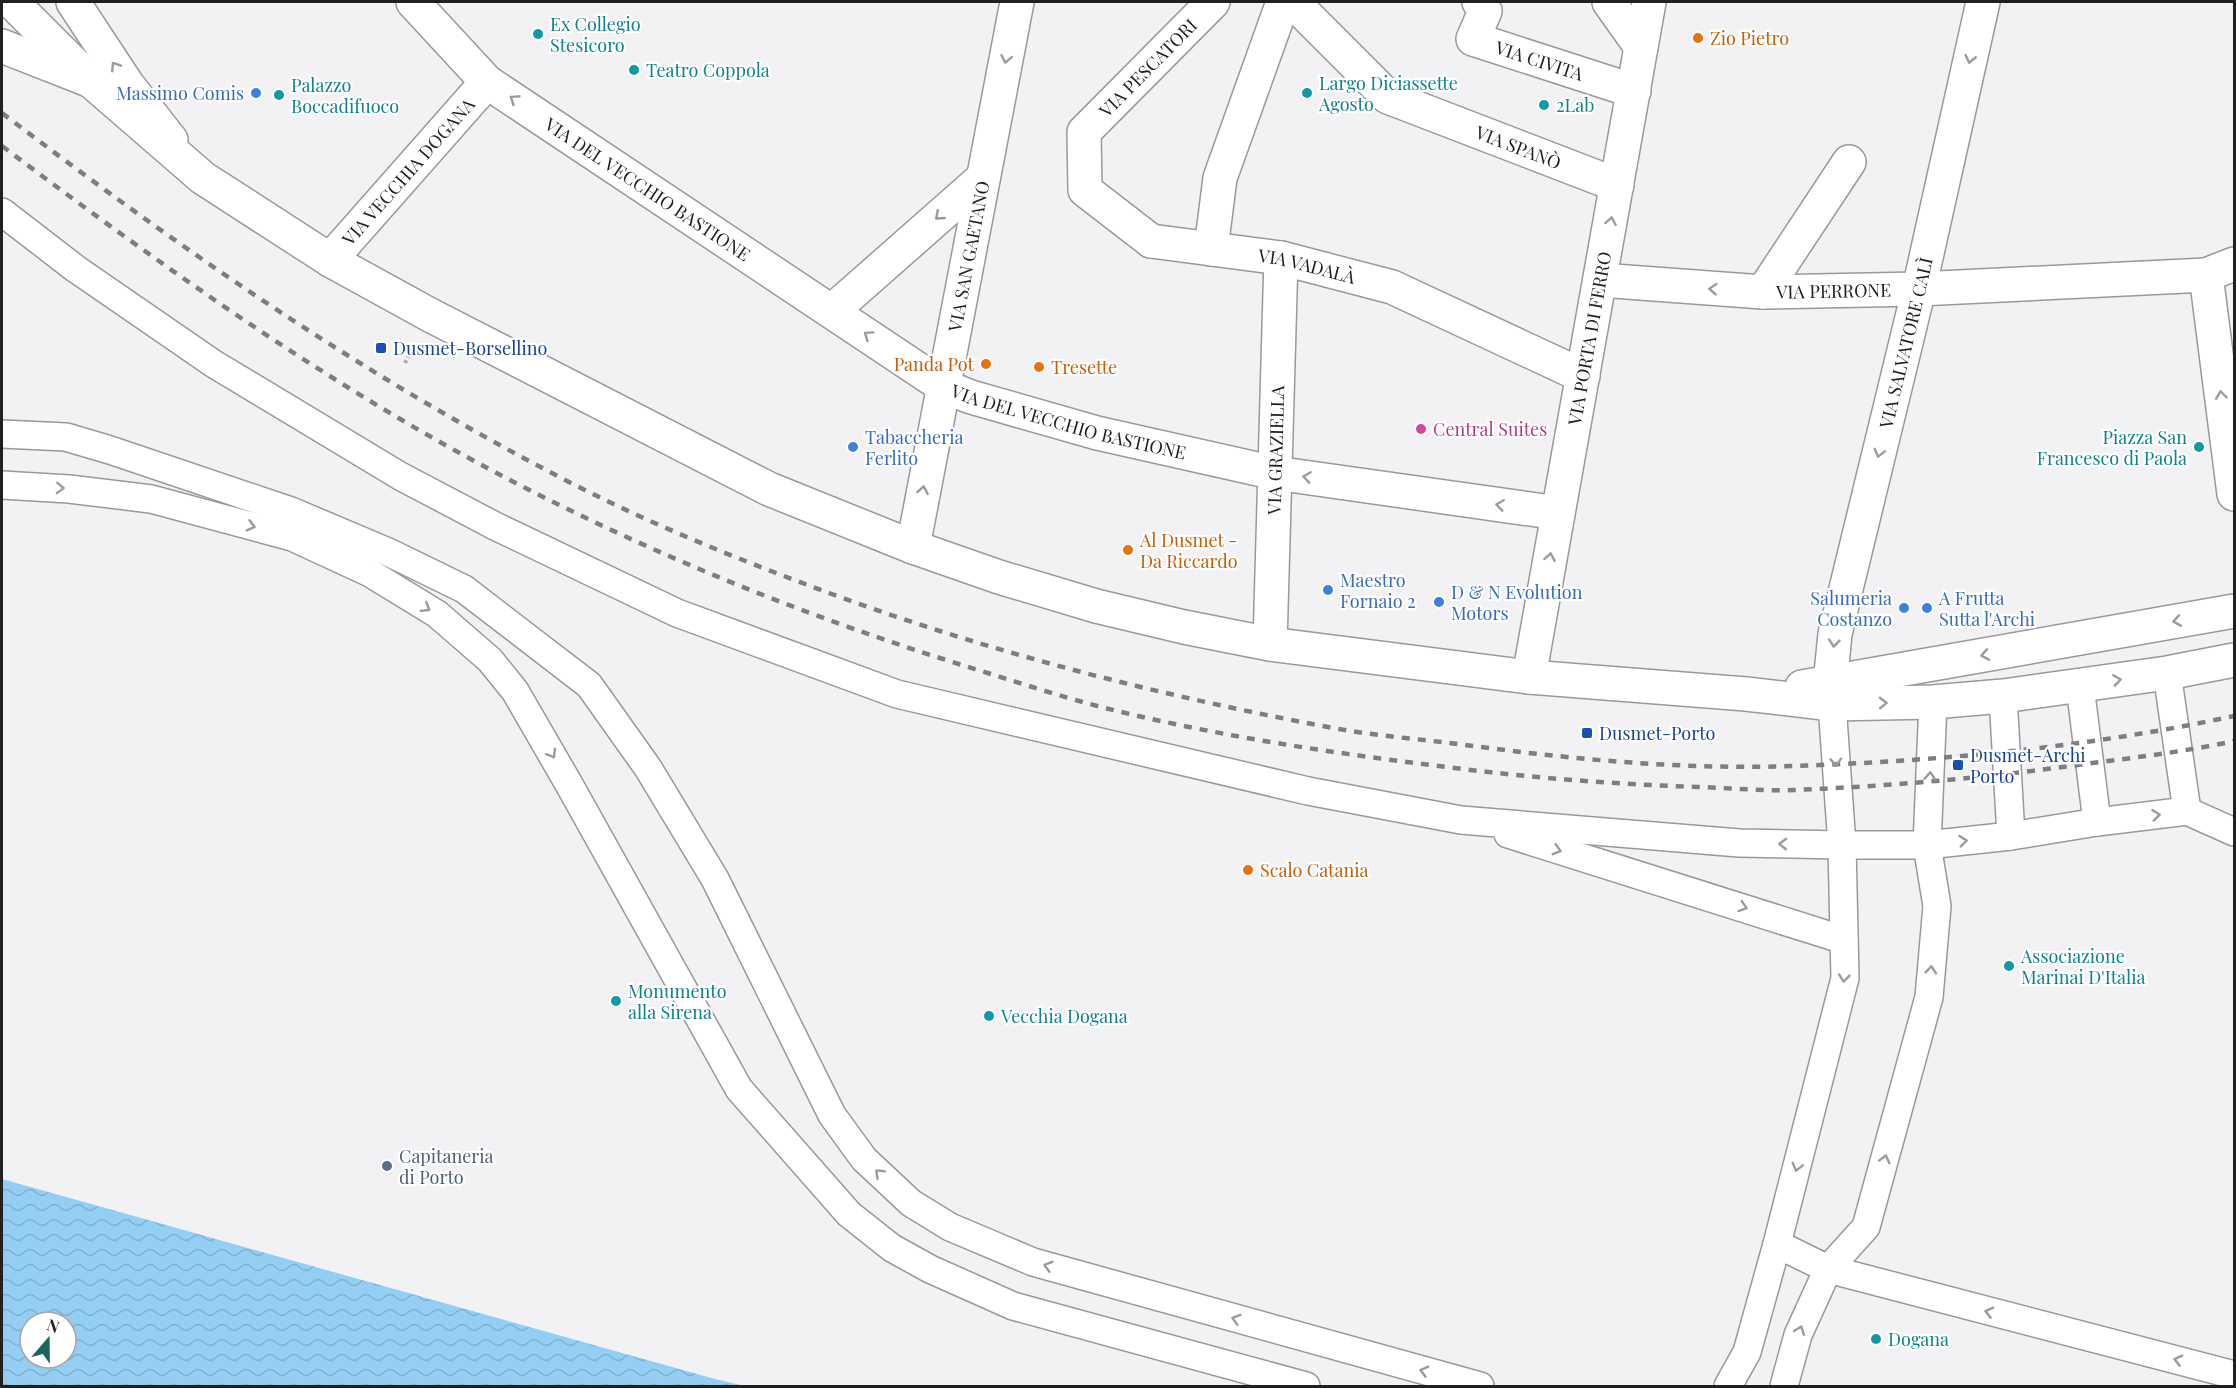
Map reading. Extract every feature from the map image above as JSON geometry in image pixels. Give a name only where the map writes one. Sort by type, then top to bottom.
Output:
[{"type":"street","points":[[12,2],[91,81],[203,178],[330,260],[607,407],[769,489],[913,547],[999,577],[1096,606],[1270,644],[1529,677],[1746,694],[1831,694],[1933,702],[2080,686],[2235,660]]},
{"type":"street","points":[[73,2],[127,84],[203,178]]},
{"type":"street","name":"VIA DEL VECCHIO BASTIONE","points":[[413,2],[487,82],[943,386],[971,397],[1097,433],[1275,473],[1558,513]]},
{"type":"street","name":"VIA SAN GAETANO","points":[[913,547],[1017,2]]},
{"type":"street","name":"VIA PESCATORI","points":[[1084,132],[1213,2]]},
{"type":"street","points":[[1211,249],[1220,178],[1284,2]]},
{"type":"street","name":"VIA SPANÒ","points":[[1293,2],[1388,97],[1617,185]]},
{"type":"street","points":[[1609,2],[1641,47]]},
{"type":"street","name":"VIA PORTA DI FERRO","points":[[1529,677],[1649,2]]},
{"type":"street","name":"VIA SALVATORE CALÌ","points":[[1831,694],[1835,634],[1918,289],[1983,2]]},
{"type":"street","name":"VIA CIVITA","points":[[1482,6],[1473,39],[1634,91]]},
{"type":"street","points":[[2,46],[91,81]]},
{"type":"street","name":"VIA VECCHIA DOGANA","points":[[330,260],[487,82]]},
{"type":"street","name":"VIA VADALÀ","points":[[1084,132],[1086,190],[1151,241],[1281,258],[1392,287],[1583,376]]},
{"type":"street","points":[[1763,292],[1849,162]]},
{"type":"street","points":[[832,311],[983,178]]},
{"type":"street","name":"VIA GRAZIELLA","points":[[1270,644],[1281,258]]},
{"type":"street","points":[[2220,270],[2235,494]]},
{"type":"street","name":"VIA PERRONE","points":[[1600,280],[1763,292],[1918,289],[2139,280],[2220,270]]},
{"type":"street","points":[[1831,694],[2235,610]]},
{"type":"lane","points":[[2,212],[76,269],[214,364],[400,476],[495,526],[677,613],[897,694],[1308,791],[1461,820],[1844,940]]},
{"type":"lane","points":[[2,434],[66,437],[110,450],[258,499],[378,547],[464,589],[589,685],[648,768],[715,879],[832,1114],[864,1159],[911,1203],[950,1227],[1033,1262],[1480,1386]]},
{"type":"lane","points":[[2,485],[69,489],[151,499],[292,537],[370,573],[437,614],[490,660],[515,691],[739,1089],[849,1214],[892,1248],[930,1269],[1013,1306],[1306,1386]]},
{"type":"lane","points":[[2167,673],[2187,811]]},
{"type":"lane","points":[[2080,686],[2097,822]]},
{"type":"lane","points":[[1728,1386],[1747,1352],[1845,978],[1842,846],[1831,694]]},
{"type":"lane","points":[[2003,696],[2011,837]]},
{"type":"lane","points":[[1784,1386],[1798,1335],[1828,1269],[1866,1227],[1929,997],[1937,906],[1927,845],[1933,702]]},
{"type":"lane","points":[[1461,820],[1631,832],[1739,843],[1842,846],[1927,845],[2011,837],[2097,822],[2187,811],[2235,832]]},
{"type":"lane","points":[[1777,1244],[1828,1269],[2235,1375]]},
{"type":"water","points":[[2,1179],[715,1379],[745,1386],[2,1386]]},
{"type":"railway","points":[[2,113],[140,215],[280,312],[424,402],[575,485],[700,543],[829,593],[954,635],[1081,672],[1209,703],[1354,731],[1584,759],[1667,765],[1793,766],[1960,756],[2125,736],[2234,716]]},
{"type":"railway","points":[[2,146],[180,276],[301,358],[491,470],[609,529],[791,606],[915,650],[1089,704],[1232,735],[1404,762],[1572,780],[1758,790],[1869,786],[1981,777],[2146,756],[2234,741]]},
{"type":"place","name":"Ex Collegio Stesicoro","points":[[538,34]]},
{"type":"place","name":"Zio Pietro","points":[[1698,38]]},
{"type":"place","name":"Teatro Coppola","points":[[634,70]]},
{"type":"place","name":"Massimo Comis","points":[[256,93]]},
{"type":"place","name":"Largo Diciassette Agosto","points":[[1307,93]]},
{"type":"place","name":"Palazzo Boccadifuoco","points":[[279,95]]},
{"type":"place","name":"2Lab","points":[[1544,105]]},
{"type":"place","name":"Dusmet-Borsellino","points":[[381,348]]},
{"type":"place","name":"Panda Pot","points":[[986,364]]},
{"type":"place","name":"Tresette","points":[[1039,367]]},
{"type":"place","name":"Central Suites","points":[[1421,429]]},
{"type":"place","name":"Tabaccheria Ferlito","points":[[853,447]]},
{"type":"place","name":"Piazza San Francesco di Paola","points":[[2199,447]]},
{"type":"place","name":"Al Dusmet - Da Riccardo","points":[[1128,550]]},
{"type":"place","name":"Maestro Fornaio 2","points":[[1328,590]]},
{"type":"place","name":"D & N Evolution Motors","points":[[1439,602]]},
{"type":"place","name":"Salumeria Costanzo","points":[[1904,608]]},
{"type":"place","name":"A Frutta Sutta l'Archi","points":[[1927,608]]},
{"type":"place","name":"Dusmet-Porto","points":[[1587,733]]},
{"type":"place","name":"Dusmet-Archi Porto","points":[[1958,765]]},
{"type":"place","name":"Scalo Catania","points":[[1248,870]]},
{"type":"place","name":"Associazione Marinai D'Italia","points":[[2009,966]]},
{"type":"place","name":"Monumento alla Sirena","points":[[616,1001]]},
{"type":"place","name":"Vecchia Dogana","points":[[989,1016]]},
{"type":"place","name":"Capitaneria di Porto","points":[[387,1166]]},
{"type":"place","name":"Dogana","points":[[1876,1339]]}]
